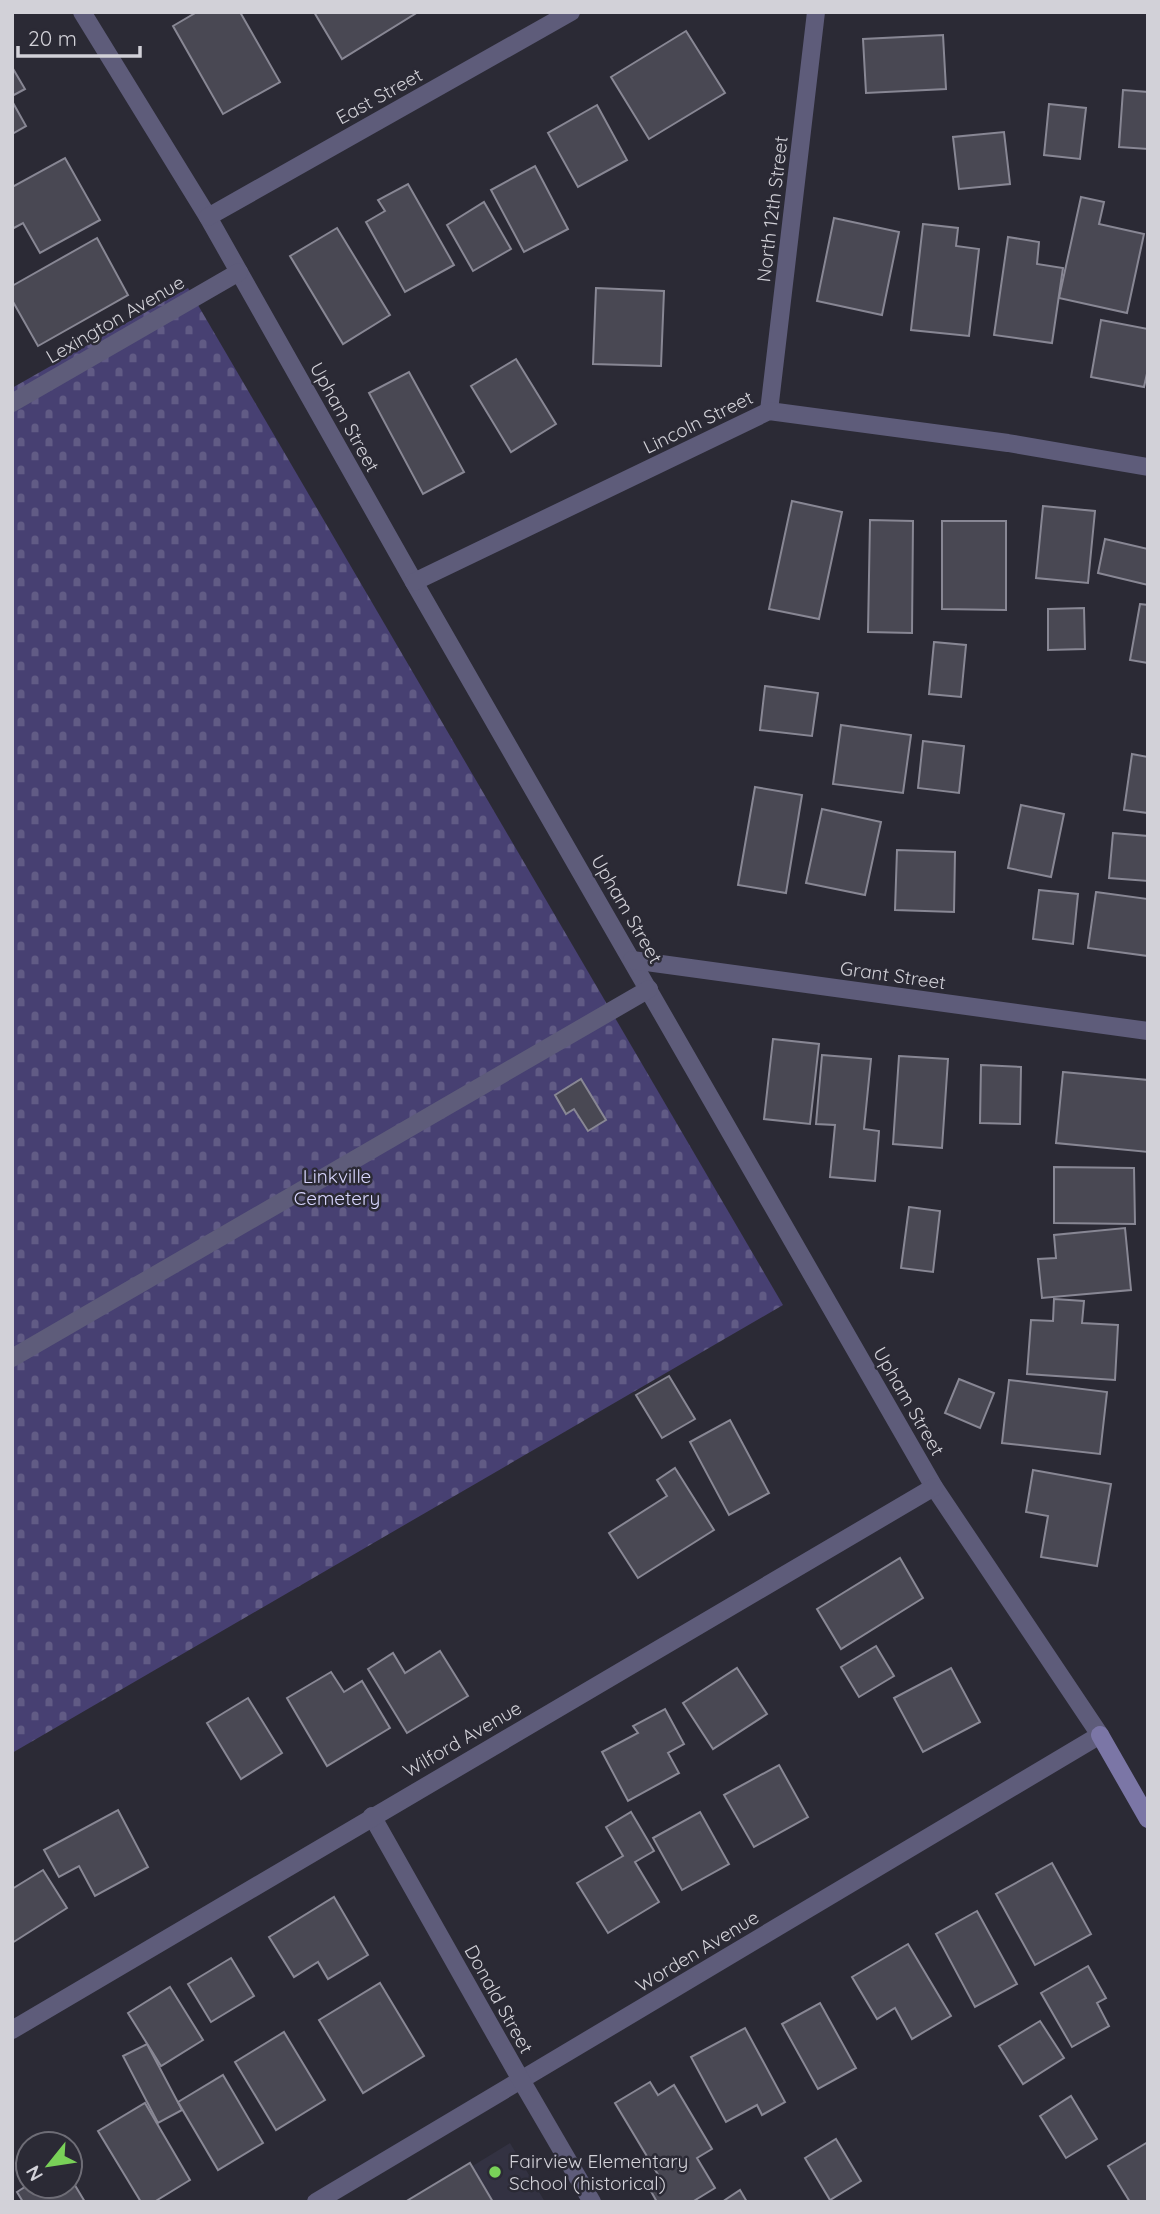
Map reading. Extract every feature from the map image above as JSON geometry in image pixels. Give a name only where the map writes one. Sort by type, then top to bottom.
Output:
[{"type":"main road","name":"Upham Street","points":[[1100,1735],[1148,1819]]},
{"type":"street","name":"Upham Street","points":[[82,12],[208,217],[414,582],[934,1487],[1100,1735]]},
{"type":"street","name":"East Street","points":[[208,217],[547,18],[571,12]]},
{"type":"street","name":"North 12th Street","points":[[769,411],[816,12]]},
{"type":"street","name":"Lexington Avenue","points":[[12,403],[239,272]]},
{"type":"street","name":"Lincoln Street","points":[[414,582],[769,411],[1008,443],[1148,467]]},
{"type":"street","name":"Grant Street","points":[[632,960],[1148,1031]]},
{"type":"street","points":[[12,1358],[649,989]]},
{"type":"street","name":"Wilford Avenue","points":[[12,2030],[934,1487]]},
{"type":"street","name":"Worden Avenue","points":[[316,2202],[1100,1735]]},
{"type":"street","name":"Donald Street","points":[[372,1816],[592,2202]]},
{"type":"shaded area","name":"Fairview Elementary School (historical)","points":[[510,2143],[545,2202],[414,2202]]},
{"type":"green space","name":"Linkville Cemetery","points":[[188,288],[783,1305],[12,1753],[12,388]]},
{"type":"building","points":[[197,12],[240,12],[280,82],[223,114],[173,26]]},
{"type":"building","points":[[314,12],[418,12],[342,59]]},
{"type":"building","points":[[686,31],[725,93],[649,139],[611,77]]},
{"type":"building","points":[[943,35],[946,89],[866,93],[863,39]]},
{"type":"building","points":[[12,67],[25,89],[12,96]]},
{"type":"building","points":[[1123,90],[1148,92],[1148,149],[1119,147]]},
{"type":"building","points":[[12,101],[26,126],[12,134]]},
{"type":"building","points":[[1049,104],[1086,108],[1080,159],[1044,155]]},
{"type":"building","points":[[597,105],[627,160],[578,187],[548,133]]},
{"type":"building","points":[[1004,132],[1010,184],[959,189],[953,137]]},
{"type":"building","points":[[65,158],[100,220],[40,253],[23,223],[12,229],[12,187]]},
{"type":"building","points":[[535,166],[568,229],[524,252],[491,190]]},
{"type":"building","points":[[408,184],[454,265],[405,292],[366,222],[385,211],[378,200]]},
{"type":"building","points":[[1081,197],[1104,202],[1099,224],[1144,234],[1127,313],[1059,298]]},
{"type":"building","points":[[484,202],[511,249],[473,271],[447,225]]},
{"type":"building","points":[[834,218],[899,232],[882,315],[817,301]]},
{"type":"building","points":[[923,224],[958,228],[956,246],[979,249],[969,336],[911,330]]},
{"type":"building","points":[[337,228],[390,315],[343,344],[290,256]]},
{"type":"building","points":[[1008,237],[1039,242],[1037,264],[1063,268],[1052,343],[994,335]]},
{"type":"building","points":[[97,238],[128,295],[38,346],[12,300],[12,286]]},
{"type":"building","points":[[596,288],[664,291],[661,366],[593,364]]},
{"type":"building","points":[[1101,320],[1148,329],[1148,369],[1144,387],[1091,377]]},
{"type":"building","points":[[516,359],[556,424],[511,452],[471,386]]},
{"type":"building","points":[[409,372],[464,472],[423,494],[369,393]]},
{"type":"building","points":[[792,501],[842,512],[819,619],[769,609]]},
{"type":"building","points":[[1043,506],[1095,511],[1088,583],[1036,578]]},
{"type":"building","points":[[870,520],[913,521],[912,633],[868,632]]},
{"type":"building","points":[[942,521],[1006,521],[1006,610],[942,609]]},
{"type":"building","points":[[1105,539],[1148,549],[1148,585],[1098,573]]},
{"type":"building","points":[[1140,604],[1148,605],[1148,663],[1130,660]]},
{"type":"building","points":[[1084,608],[1085,649],[1048,650],[1048,609]]},
{"type":"building","points":[[934,642],[966,645],[961,697],[929,694]]},
{"type":"building","points":[[765,686],[818,693],[812,736],[760,730]]},
{"type":"building","points":[[841,725],[911,735],[903,793],[833,784]]},
{"type":"building","points":[[923,741],[964,746],[959,793],[918,788]]},
{"type":"building","points":[[1132,754],[1148,757],[1148,813],[1124,810]]},
{"type":"building","points":[[755,787],[802,795],[786,893],[738,885]]},
{"type":"building","points":[[1021,805],[1064,814],[1051,877],[1008,868]]},
{"type":"building","points":[[822,809],[881,822],[865,895],[806,883]]},
{"type":"building","points":[[1113,833],[1148,836],[1148,881],[1109,878]]},
{"type":"building","points":[[897,850],[955,852],[954,912],[895,910]]},
{"type":"building","points":[[1039,890],[1078,894],[1073,944],[1033,939]]},
{"type":"building","points":[[1096,892],[1148,899],[1148,956],[1088,948]]},
{"type":"building","points":[[773,1039],[819,1044],[810,1124],[764,1119]]},
{"type":"building","points":[[822,1055],[871,1059],[864,1129],[879,1131],[875,1181],[830,1177],[835,1125],[816,1124]]},
{"type":"building","points":[[899,1056],[948,1059],[942,1148],[893,1144]]},
{"type":"building","points":[[981,1065],[1021,1067],[1020,1124],[980,1123]]},
{"type":"building","points":[[1063,1072],[1148,1080],[1148,1152],[1056,1143]]},
{"type":"building","points":[[581,1079],[606,1120],[588,1131],[574,1109],[566,1114],[555,1095]]},
{"type":"building","points":[[1054,1167],[1134,1168],[1135,1224],[1054,1223]]},
{"type":"building","points":[[909,1207],[940,1211],[933,1272],[901,1268]]},
{"type":"building","points":[[1125,1228],[1131,1290],[1042,1298],[1038,1259],[1056,1258],[1054,1235]]},
{"type":"building","points":[[1054,1299],[1084,1301],[1082,1323],[1118,1325],[1115,1380],[1027,1374],[1031,1320],[1053,1321]]},
{"type":"building","points":[[669,1376],[695,1419],[662,1438],[636,1395]]},
{"type":"building","points":[[959,1379],[994,1393],[980,1428],[945,1413]]},
{"type":"building","points":[[1009,1380],[1107,1392],[1100,1454],[1002,1443]]},
{"type":"building","points":[[730,1420],[769,1493],[729,1515],[690,1442]]},
{"type":"building","points":[[675,1468],[714,1530],[638,1578],[609,1533],[667,1496],[657,1480]]},
{"type":"building","points":[[1033,1470],[1111,1484],[1097,1566],[1041,1557],[1048,1516],[1026,1512]]},
{"type":"building","points":[[900,1558],[923,1598],[841,1649],[817,1609]]},
{"type":"building","points":[[876,1646],[894,1676],[859,1697],[841,1667]]},
{"type":"building","points":[[440,1651],[468,1696],[407,1733],[368,1669],[393,1653],[405,1673]]},
{"type":"building","points":[[737,1668],[767,1714],[713,1749],[683,1703]]},
{"type":"building","points":[[951,1668],[980,1722],[923,1752],[894,1698]]},
{"type":"building","points":[[331,1672],[344,1692],[362,1681],[390,1728],[327,1766],[287,1698]]},
{"type":"building","points":[[248,1698],[282,1753],[241,1779],[207,1723]]},
{"type":"building","points":[[665,1709],[684,1744],[668,1753],[679,1773],[628,1801],[602,1752],[638,1733],[633,1726]]},
{"type":"building","points":[[779,1765],[808,1817],[754,1847],[724,1795]]},
{"type":"building","points":[[118,1810],[148,1867],[95,1896],[79,1866],[59,1877],[44,1850]]},
{"type":"building","points":[[631,1812],[654,1851],[635,1862],[659,1902],[608,1933],[577,1883],[623,1856],[606,1827]]},
{"type":"building","points":[[700,1812],[729,1864],[682,1890],[653,1838]]},
{"type":"building","points":[[1052,1863],[1091,1934],[1035,1965],[996,1894]]},
{"type":"building","points":[[43,1870],[67,1908],[12,1943],[12,1889]]},
{"type":"building","points":[[334,1897],[368,1955],[328,1979],[318,1962],[294,1977],[269,1937]]},
{"type":"building","points":[[977,1911],[1017,1984],[975,2007],[936,1934]]},
{"type":"building","points":[[908,1944],[951,2016],[912,2039],[895,2008],[877,2019],[852,1977]]},
{"type":"building","points":[[231,1958],[254,1996],[211,2022],[188,1984]]},
{"type":"building","points":[[1088,1966],[1106,1998],[1097,2003],[1109,2026],[1072,2047],[1041,1993]]},
{"type":"building","points":[[380,1983],[424,2056],[363,2093],[319,2020]]},
{"type":"building","points":[[170,1987],[203,2040],[161,2066],[128,2013]]},
{"type":"building","points":[[820,2003],[856,2068],[818,2089],[782,2024]]},
{"type":"building","points":[[1040,2021],[1064,2058],[1023,2084],[999,2046]]},
{"type":"building","points":[[745,2028],[785,2102],[762,2115],[757,2105],[726,2122],[691,2057]]},
{"type":"building","points":[[284,2032],[325,2100],[276,2130],[235,2062]]},
{"type":"building","points":[[147,2044],[182,2110],[158,2123],[123,2056]]},
{"type":"building","points":[[223,2075],[263,2143],[218,2170],[178,2102]]},
{"type":"building","points":[[650,2082],[658,2095],[674,2085],[712,2149],[697,2158],[715,2188],[692,2202],[657,2202],[648,2186],[660,2178],[615,2103]]},
{"type":"building","points":[[1071,2096],[1097,2139],[1066,2158],[1040,2116]]},
{"type":"building","points":[[145,2103],[190,2180],[154,2202],[141,2202],[98,2131]]},
{"type":"building","points":[[836,2139],[861,2181],[830,2200],[805,2158]]},
{"type":"building","points":[[1148,2142],[1148,2202],[1130,2202],[1108,2166]]},
{"type":"building","points":[[470,2163],[493,2202],[405,2202]]},
{"type":"building","points":[[740,2190],[747,2202],[722,2202]]},
{"type":"building","points":[[22,2200],[85,2202],[23,2202]]},
{"type":"place","name":"Fairview Elementary School (historical)","points":[[495,2172]]}]
